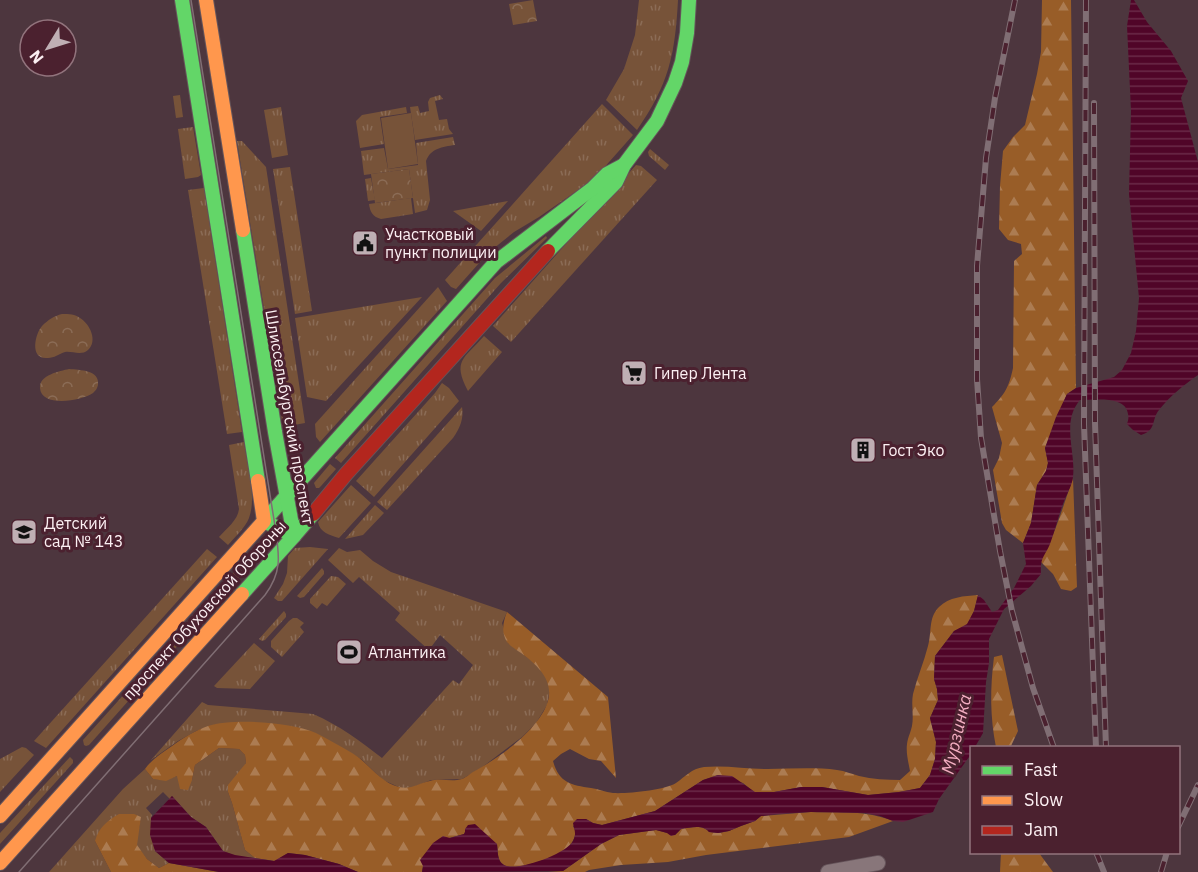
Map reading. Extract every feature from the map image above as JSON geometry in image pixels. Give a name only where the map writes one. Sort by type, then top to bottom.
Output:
[{"type":"main road","points":[[182,0],[264,521]]},
{"type":"main road","name":"Шлиссельбургский проспект","points":[[206,0],[294,536]]},
{"type":"main road","name":"проспект Обуховской Обороны","points":[[0,816],[81,749],[294,536],[346,474],[473,333],[616,182],[624,165],[660,115],[675,83],[682,62],[687,33],[689,0]]},
{"type":"main road","name":"проспект Обуховской Обороны","points":[[0,863],[81,749],[264,521],[496,262],[593,188],[607,174],[624,165]]},
{"type":"main road","name":"Шлиссельбургский проспект","points":[[264,521],[294,536]]},
{"type":"street","points":[[828,872],[879,863]]},
{"type":"green space","points":[[533,0],[537,21],[513,25],[509,4]]},
{"type":"green space","points":[[639,0],[678,0],[675,37],[668,68],[656,98],[637,130],[606,100],[624,69],[635,35]]},
{"type":"green space","points":[[1042,0],[1071,0],[1076,388],[1067,394],[1045,448],[1048,463],[1037,485],[1031,523],[1023,543],[1006,530],[1002,523],[993,470],[999,458],[1002,443],[992,407],[1006,390],[1013,368],[1014,261],[1022,254],[1021,244],[1008,240],[999,229],[1003,151],[1025,125],[1041,52]]},
{"type":"green space","points":[[180,95],[183,117],[176,118],[173,96]]},
{"type":"green space","points":[[440,95],[443,99],[435,101],[439,120],[447,119],[449,129],[453,134],[415,140],[410,107],[418,106],[420,113],[429,111],[430,98]]},
{"type":"green space","points":[[602,104],[633,135],[594,179],[514,232],[488,253],[456,289],[451,287],[445,280]]},
{"type":"green space","points":[[281,107],[288,155],[272,158],[264,110]]},
{"type":"green space","points":[[406,107],[407,113],[380,117],[384,144],[360,148],[356,121],[362,115]]},
{"type":"green space","points":[[411,113],[418,164],[388,169],[381,118]]},
{"type":"green space","points":[[193,127],[201,175],[185,179],[178,129]]},
{"type":"green space","points":[[453,137],[455,145],[434,151],[426,161],[430,200],[427,210],[415,213],[409,169],[364,175],[361,151],[384,148],[388,169],[418,165],[416,143]]},
{"type":"green space","points":[[237,141],[242,141],[266,167],[305,423],[283,427]]},
{"type":"green space","points":[[650,149],[669,165],[665,170],[649,156]]},
{"type":"green space","points":[[636,165],[641,166],[657,180],[511,342],[493,326]]},
{"type":"green space","points":[[290,167],[312,311],[295,314],[273,169]]},
{"type":"green space","points":[[409,169],[413,198],[375,203],[371,174]]},
{"type":"green space","points":[[371,178],[375,200],[368,201],[365,179]]},
{"type":"green space","points":[[204,188],[242,432],[227,434],[188,190]]},
{"type":"green space","points":[[411,198],[413,214],[381,219],[371,212],[369,207],[369,204]]},
{"type":"green space","points":[[508,201],[481,231],[453,211]]},
{"type":"green space","points":[[546,236],[547,238],[501,283],[341,463],[335,458],[495,278]]},
{"type":"green space","points":[[438,287],[447,301],[320,442],[316,437],[315,424]]},
{"type":"green space","points":[[422,297],[326,401],[307,397],[295,318]]},
{"type":"green space","points":[[62,314],[76,316],[87,324],[92,333],[91,346],[83,353],[65,352],[42,358],[38,355],[35,346],[39,330],[49,320]]},
{"type":"green space","points":[[484,336],[502,352],[468,391],[461,373],[462,360]]},
{"type":"green space","points":[[69,369],[84,371],[96,376],[98,385],[96,390],[88,396],[63,401],[47,398],[42,394],[40,388],[46,377]]},
{"type":"green space","points":[[442,383],[459,401],[374,497],[356,481]]},
{"type":"green space","points":[[462,407],[461,423],[453,438],[387,510],[377,502]]},
{"type":"green space","points":[[244,442],[251,480],[251,509],[245,525],[228,545],[219,537],[234,521],[239,509],[229,445]]},
{"type":"green space","points":[[330,464],[336,469],[319,488],[316,488],[314,483]]},
{"type":"green space","points":[[1073,478],[1077,587],[1071,591],[1061,589],[1053,574],[1040,561],[1054,531]]},
{"type":"green space","points":[[351,485],[371,503],[339,538],[329,535],[323,531],[318,522]]},
{"type":"green space","points":[[375,505],[384,513],[363,535],[345,539]]},
{"type":"green space","points":[[295,548],[328,549],[282,601],[278,601],[274,598],[287,573],[288,556]]},
{"type":"green space","points":[[339,548],[347,552],[360,550],[391,572],[507,612],[502,623],[508,643],[537,665],[549,683],[547,705],[536,723],[522,737],[481,768],[462,779],[431,780],[411,788],[401,788],[383,780],[361,759],[315,733],[217,724],[196,731],[151,760],[202,702],[208,705],[313,714],[340,728],[382,758],[453,680],[459,684],[473,665],[440,635],[429,650],[395,620],[400,613],[359,577],[353,583],[328,560]]},
{"type":"green space","points":[[207,549],[217,557],[46,748],[34,741]]},
{"type":"green space","points":[[322,568],[324,574],[304,597],[297,596]]},
{"type":"green space","points":[[234,572],[239,577],[89,745],[84,745],[83,740]]},
{"type":"green space","points":[[331,576],[338,577],[346,584],[327,606],[322,603],[317,609],[310,603],[310,599]]},
{"type":"green space","points":[[978,595],[967,625],[954,631],[935,656],[934,679],[938,700],[930,718],[936,742],[935,759],[930,775],[920,788],[868,795],[822,787],[754,792],[743,783],[718,775],[703,780],[655,811],[602,825],[586,819],[573,826],[576,832],[567,849],[536,863],[517,867],[504,865],[499,859],[497,844],[465,832],[449,838],[423,866],[422,872],[358,872],[339,864],[305,855],[288,853],[275,861],[255,858],[245,850],[228,792],[228,785],[246,763],[245,755],[239,749],[219,748],[195,765],[188,790],[180,789],[177,776],[166,781],[153,779],[145,769],[161,754],[199,730],[219,724],[247,722],[292,726],[316,733],[352,753],[380,777],[399,787],[411,787],[434,780],[463,778],[502,754],[520,739],[536,723],[547,704],[549,687],[542,672],[505,638],[503,627],[507,612],[608,697],[616,778],[601,761],[589,759],[570,749],[553,761],[559,774],[567,782],[613,793],[646,791],[676,783],[696,769],[704,767],[828,769],[869,778],[900,780],[910,771],[907,747],[913,722],[913,694],[928,646],[933,616],[947,601]]},
{"type":"green space","points":[[284,611],[286,617],[265,640],[259,639]]},
{"type":"green space","points":[[293,618],[304,623],[300,627],[304,632],[282,657],[271,647],[271,641]]},
{"type":"green space","points":[[254,643],[275,661],[250,689],[214,686]]},
{"type":"green space","points":[[1002,655],[1018,731],[1011,746],[996,746],[991,691],[994,657]]},
{"type":"green space","points":[[22,747],[34,755],[0,792],[0,759]]},
{"type":"green space","points":[[219,748],[239,749],[245,755],[246,763],[228,792],[245,850],[255,858],[235,856],[223,851],[206,827],[191,817],[172,796],[170,799],[163,792],[146,808],[152,815],[155,851],[169,863],[159,868],[147,859],[136,845],[141,817],[95,841],[111,872],[49,872],[123,789],[145,769],[153,779],[166,780],[177,776],[192,780],[195,765]]},
{"type":"green space","points":[[70,757],[73,763],[0,844],[0,833]]},
{"type":"green space","points":[[811,812],[862,814],[893,821],[849,837],[668,862],[621,865],[585,872],[548,872],[563,871],[601,844],[619,835],[656,830],[675,835],[681,829],[696,827],[719,833],[755,821],[761,816]]},
{"type":"green space","points":[[119,814],[134,814],[141,817],[137,845],[147,859],[159,868],[169,863],[219,872],[111,872],[95,841],[104,825]]},
{"type":"green space","points":[[1001,854],[1040,854],[1053,872],[1000,872]]},
{"type":"water","name":"Мурзинка","points":[[1131,0],[1134,0],[1147,22],[1171,51],[1188,81],[1181,98],[1198,162],[1198,375],[1167,400],[1149,430],[1141,435],[1127,424],[1126,408],[1116,401],[1080,400],[1074,409],[1070,427],[1072,480],[1042,561],[1041,574],[1031,586],[1004,609],[989,639],[983,733],[976,746],[970,746],[969,757],[939,799],[933,812],[903,822],[865,813],[778,814],[761,816],[755,821],[718,833],[696,827],[681,829],[671,836],[656,830],[619,835],[601,844],[563,871],[422,872],[423,866],[420,860],[433,843],[443,836],[450,838],[464,834],[468,825],[475,824],[497,844],[498,856],[504,865],[510,867],[530,864],[552,856],[569,846],[574,838],[573,823],[577,819],[586,819],[602,825],[655,811],[703,780],[718,775],[732,776],[755,792],[822,787],[868,795],[920,788],[930,775],[935,759],[936,742],[930,718],[938,700],[934,679],[935,656],[954,631],[967,624],[974,611],[978,595],[992,612],[998,610],[1014,588],[1026,564],[1023,543],[1031,523],[1037,485],[1048,463],[1045,448],[1067,394],[1076,388],[1114,377],[1122,370],[1131,353],[1139,298],[1129,194],[1131,111],[1127,26]]},
{"type":"water","points":[[172,796],[191,817],[206,827],[223,851],[274,861],[288,853],[305,855],[339,864],[358,872],[219,872],[169,863],[155,851],[150,835],[151,818]]},
{"type":"tram line","points":[[19,872],[265,595],[277,570],[275,526],[191,0]]},
{"type":"railway","points":[[1015,0],[995,98],[986,158],[977,266],[977,379],[981,438],[1012,611],[1033,688],[1053,746]]},
{"type":"railway","points":[[1086,0],[1084,424],[1096,746]]},
{"type":"railway","points":[[1094,103],[1095,423],[1106,746]]},
{"type":"railway","points":[[1180,823],[1198,785]]},
{"type":"railway","points":[[1097,854],[1104,872]]},
{"type":"railway","points":[[1161,872],[1166,854]]},
{"type":"traffic: fast","points":[[182,0],[258,481]]},
{"type":"traffic: fast","points":[[548,251],[616,182],[624,165],[657,121],[682,62],[689,0]]},
{"type":"traffic: fast","points":[[313,514],[294,536],[264,521],[496,262],[593,188],[607,174],[624,165]]},
{"type":"traffic: fast","points":[[242,594],[294,536],[243,230]]},
{"type":"traffic: slow","points":[[206,0],[243,230]]},
{"type":"traffic: slow","points":[[0,816],[264,521],[258,481]]},
{"type":"traffic: slow","points":[[0,863],[242,594]]},
{"type":"traffic: jam","points":[[313,514],[346,474],[548,251]]},
{"type":"place","name":"Участковый пункт полиции","points":[[365,243]]},
{"type":"place","name":"Гипер Лента","points":[[634,373]]},
{"type":"place","name":"Гост Эко","points":[[863,450]]},
{"type":"place","name":"Детский сад № 143","points":[[24,532]]},
{"type":"place","name":"Атлантика","points":[[349,652]]}]
